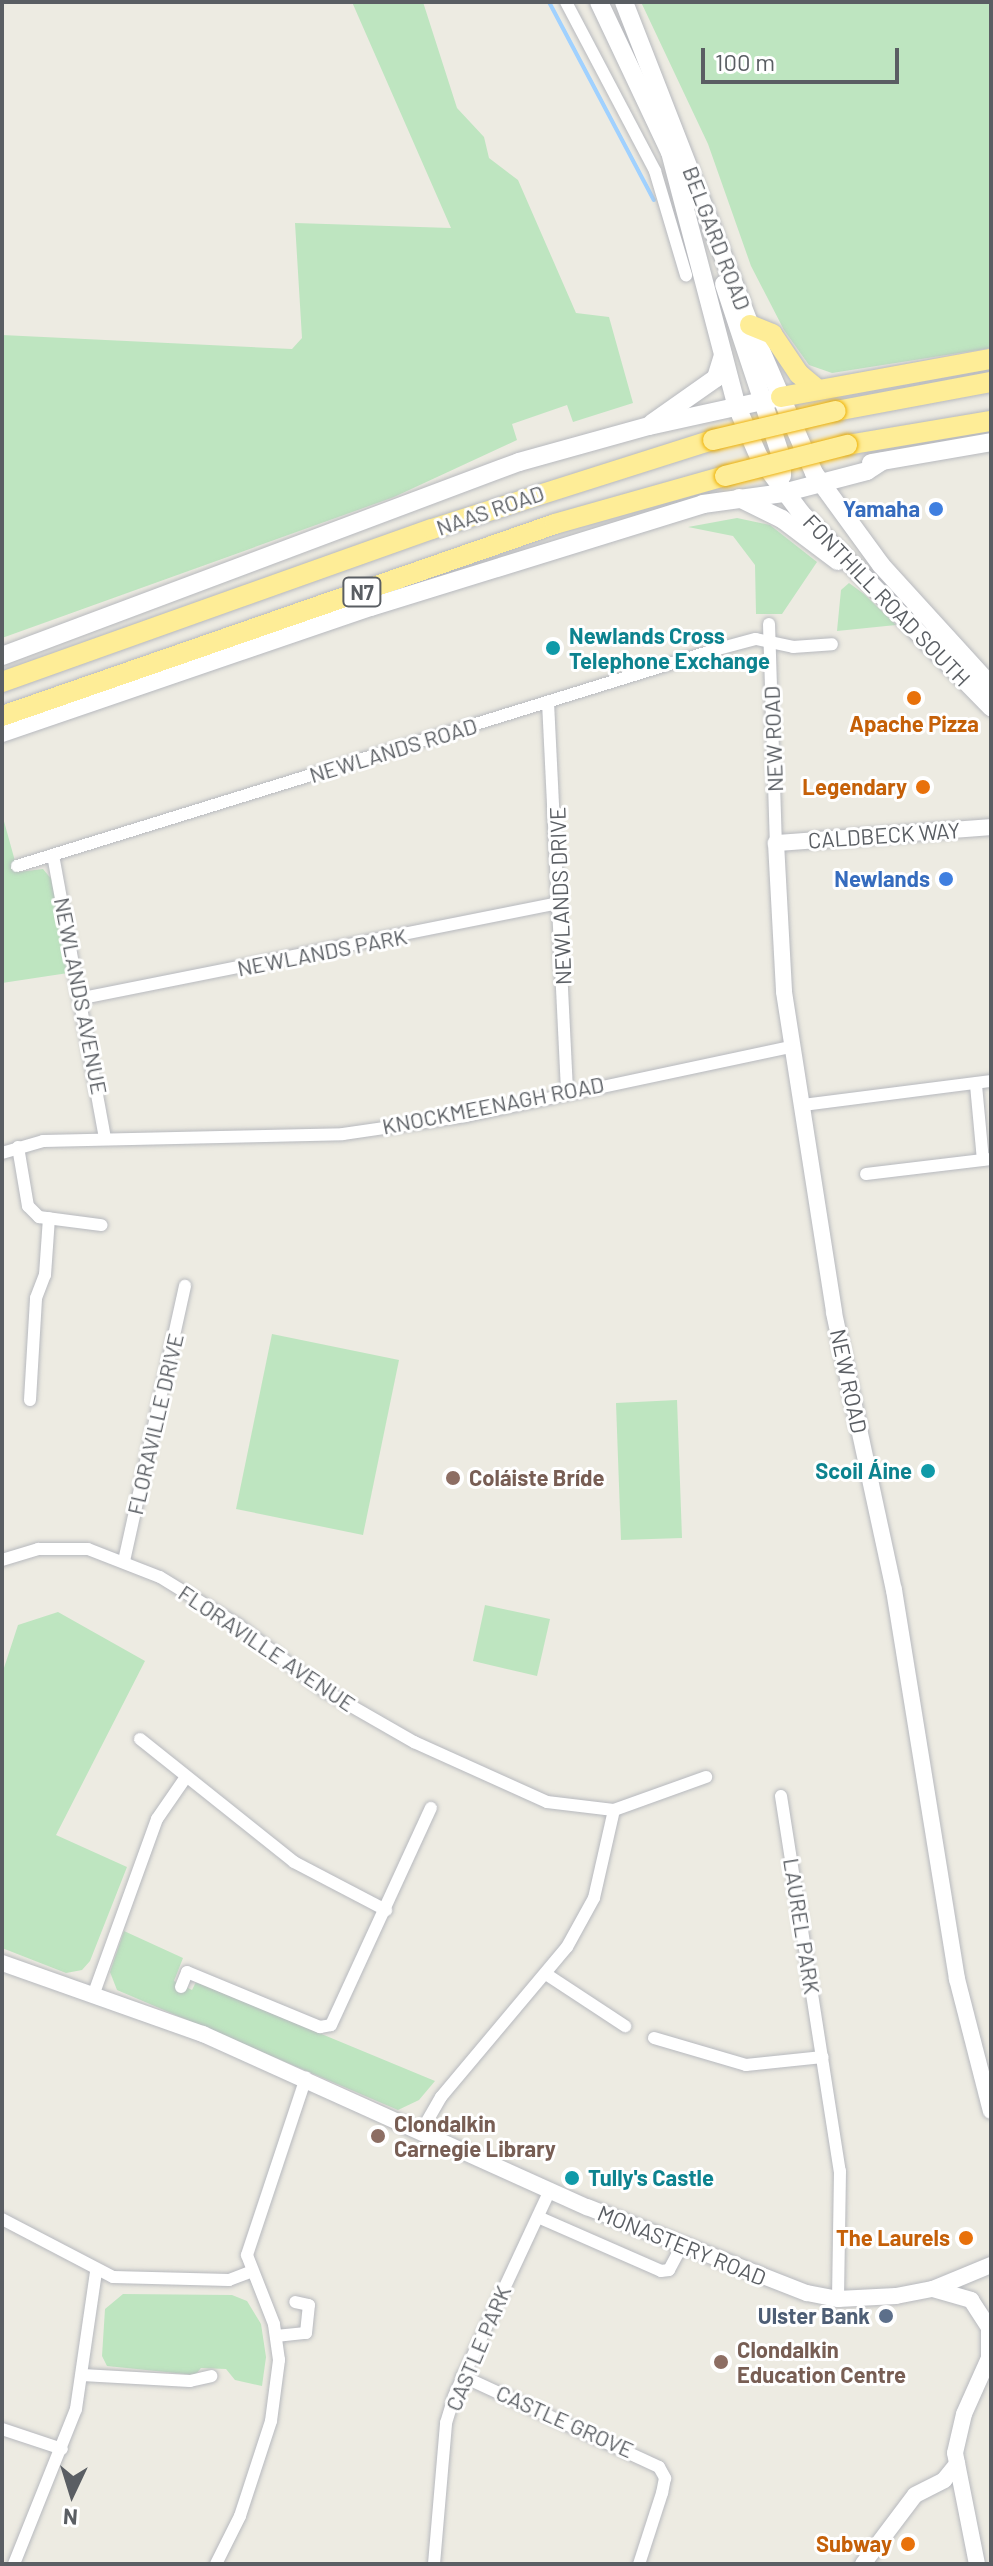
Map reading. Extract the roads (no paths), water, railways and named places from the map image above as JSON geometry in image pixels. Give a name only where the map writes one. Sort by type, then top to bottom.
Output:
[{"type":"highway","points":[[750,325],[772,334],[799,374],[817,389]]},
{"type":"highway","points":[[772,399],[991,359]]},
{"type":"highway","name":"NAAS ROAD","points":[[2,682],[461,519],[713,440],[836,411],[991,382]]},
{"type":"highway","name":"NAAS ROAD","points":[[2,716],[555,524],[847,445],[991,421]]},
{"type":"main road","name":"BELGARD ROAD","points":[[599,2],[618,35],[670,152],[737,407],[777,482]]},
{"type":"main road","name":"BELGARD ROAD","points":[[610,2],[618,35]]},
{"type":"main road","name":"BELGARD ROAD","points":[[624,2],[750,325],[772,399],[817,479]]},
{"type":"main road","points":[[713,227],[737,335],[772,399],[782,459],[777,482]]},
{"type":"main road","points":[[649,426],[716,378],[723,345]]},
{"type":"main road","points":[[2,656],[519,462],[649,426],[772,399]]},
{"type":"main road","points":[[817,479],[881,462],[991,442]]},
{"type":"main road","points":[[2,733],[371,607],[736,497],[758,494],[777,482],[852,475],[881,462]]},
{"type":"main road","points":[[843,517],[842,496],[852,475]]},
{"type":"main road","name":"FONTHILL ROAD SOUTH","points":[[817,479],[843,517],[991,686]]},
{"type":"main road","name":"FONTHILL ROAD SOUTH","points":[[777,482],[991,707]]},
{"type":"main road","points":[[736,497],[782,519],[870,583]]},
{"type":"street","name":"BELGARD ROAD","points":[[566,2],[655,171],[686,275]]},
{"type":"street","name":"NEW ROAD","points":[[769,624],[776,843],[791,1047],[803,1105],[834,1313],[894,1590],[957,1979],[991,2111]]},
{"type":"street","name":"NEWLANDS ROAD","points":[[17,866],[718,649],[756,639],[793,647],[832,644]]},
{"type":"street","name":"NEWLANDS DRIVE","points":[[548,702],[567,1091]]},
{"type":"street","name":"CALDBECK WAY","points":[[776,843],[991,827]]},
{"type":"street","name":"NEWLANDS AVENUE","points":[[53,855],[83,998],[105,1138]]},
{"type":"street","name":"NEWLANDS PARK","points":[[83,998],[560,903]]},
{"type":"street","name":"KNOCKMEENAGH ROAD","points":[[2,1153],[18,1147],[105,1138],[343,1134],[466,1116],[567,1091],[791,1047]]},
{"type":"street","points":[[803,1105],[991,1081]]},
{"type":"street","points":[[866,1174],[987,1159],[976,1085]]},
{"type":"street","points":[[18,1147],[28,1206],[39,1217],[101,1225]]},
{"type":"street","points":[[30,1400],[36,1298],[45,1275],[49,1218]]},
{"type":"street","name":"FLORAVILLE DRIVE","points":[[124,1561],[185,1286]]},
{"type":"street","name":"FLORAVILLE AVENUE","points":[[2,1560],[65,1547],[124,1561],[190,1594],[325,1691],[414,1742],[547,1802],[614,1810],[706,1777]]},
{"type":"street","points":[[140,1739],[294,1862],[386,1910]]},
{"type":"street","points":[[94,1993],[157,1819],[186,1777]]},
{"type":"street","name":"LAUREL PARK","points":[[781,1796],[823,2057],[842,2203],[838,2299]]},
{"type":"street","points":[[181,1987],[187,1972],[320,2027],[331,2025],[431,1808]]},
{"type":"street","points":[[422,2130],[441,2097],[546,1974],[594,1898],[614,1810]]},
{"type":"street","name":"MONASTERY ROAD","points":[[2,1963],[94,1993],[306,2078],[550,2190],[682,2246],[788,2286],[838,2299],[933,2289],[991,2265]]},
{"type":"street","points":[[546,1974],[625,2026]]},
{"type":"street","points":[[654,2038],[746,2065],[823,2057]]},
{"type":"street","points":[[216,2564],[240,2516],[271,2421],[279,2360],[276,2336],[252,2271],[251,2242],[306,2078]]},
{"type":"street","name":"CASTLE PARK","points":[[434,2564],[446,2423],[462,2376],[550,2190]]},
{"type":"street","points":[[538,2217],[661,2271],[669,2270],[682,2246]]},
{"type":"street","points":[[2,2219],[96,2272],[113,2277],[229,2280],[252,2271]]},
{"type":"street","points":[[14,2564],[62,2449],[82,2375],[96,2272]]},
{"type":"street","points":[[971,2300],[974,2274]]},
{"type":"street","points":[[933,2289],[971,2300],[986,2319],[990,2350],[959,2431],[957,2464],[977,2564]]},
{"type":"street","points":[[276,2336],[306,2333],[310,2307],[295,2302]]},
{"type":"street","points":[[82,2375],[190,2381],[211,2376]]},
{"type":"street","name":"CASTLE GROVE","points":[[462,2376],[659,2467],[665,2478],[662,2493],[639,2564]]},
{"type":"street","points":[[2,2429],[62,2449]]},
{"type":"street","points":[[863,2564],[915,2495],[932,2488],[957,2464]]},
{"type":"street","points":[[932,2488],[965,2506]]},
{"type":"waterway","points":[[549,2],[654,200]]},
{"type":"place","name":"Yamaha","points":[[936,509]]},
{"type":"place","name":"Newlands Cross Telephone Exchange","points":[[553,648]]},
{"type":"place","name":"Apache Pizza","points":[[914,698]]},
{"type":"place","name":"Legendary","points":[[923,787]]},
{"type":"place","name":"Newlands","points":[[946,879]]},
{"type":"place","name":"Scoil Áine","points":[[928,1471]]},
{"type":"place","name":"Coláiste Bríde","points":[[453,1478]]},
{"type":"place","name":"Clondalkin Carnegie Library","points":[[378,2136]]},
{"type":"place","name":"Tully's Castle","points":[[572,2178]]},
{"type":"place","name":"The Laurels","points":[[966,2238]]},
{"type":"place","name":"Ulster Bank","points":[[886,2316]]},
{"type":"place","name":"Clondalkin Education Centre","points":[[721,2362]]},
{"type":"place","name":"Subway","points":[[908,2544]]}]
